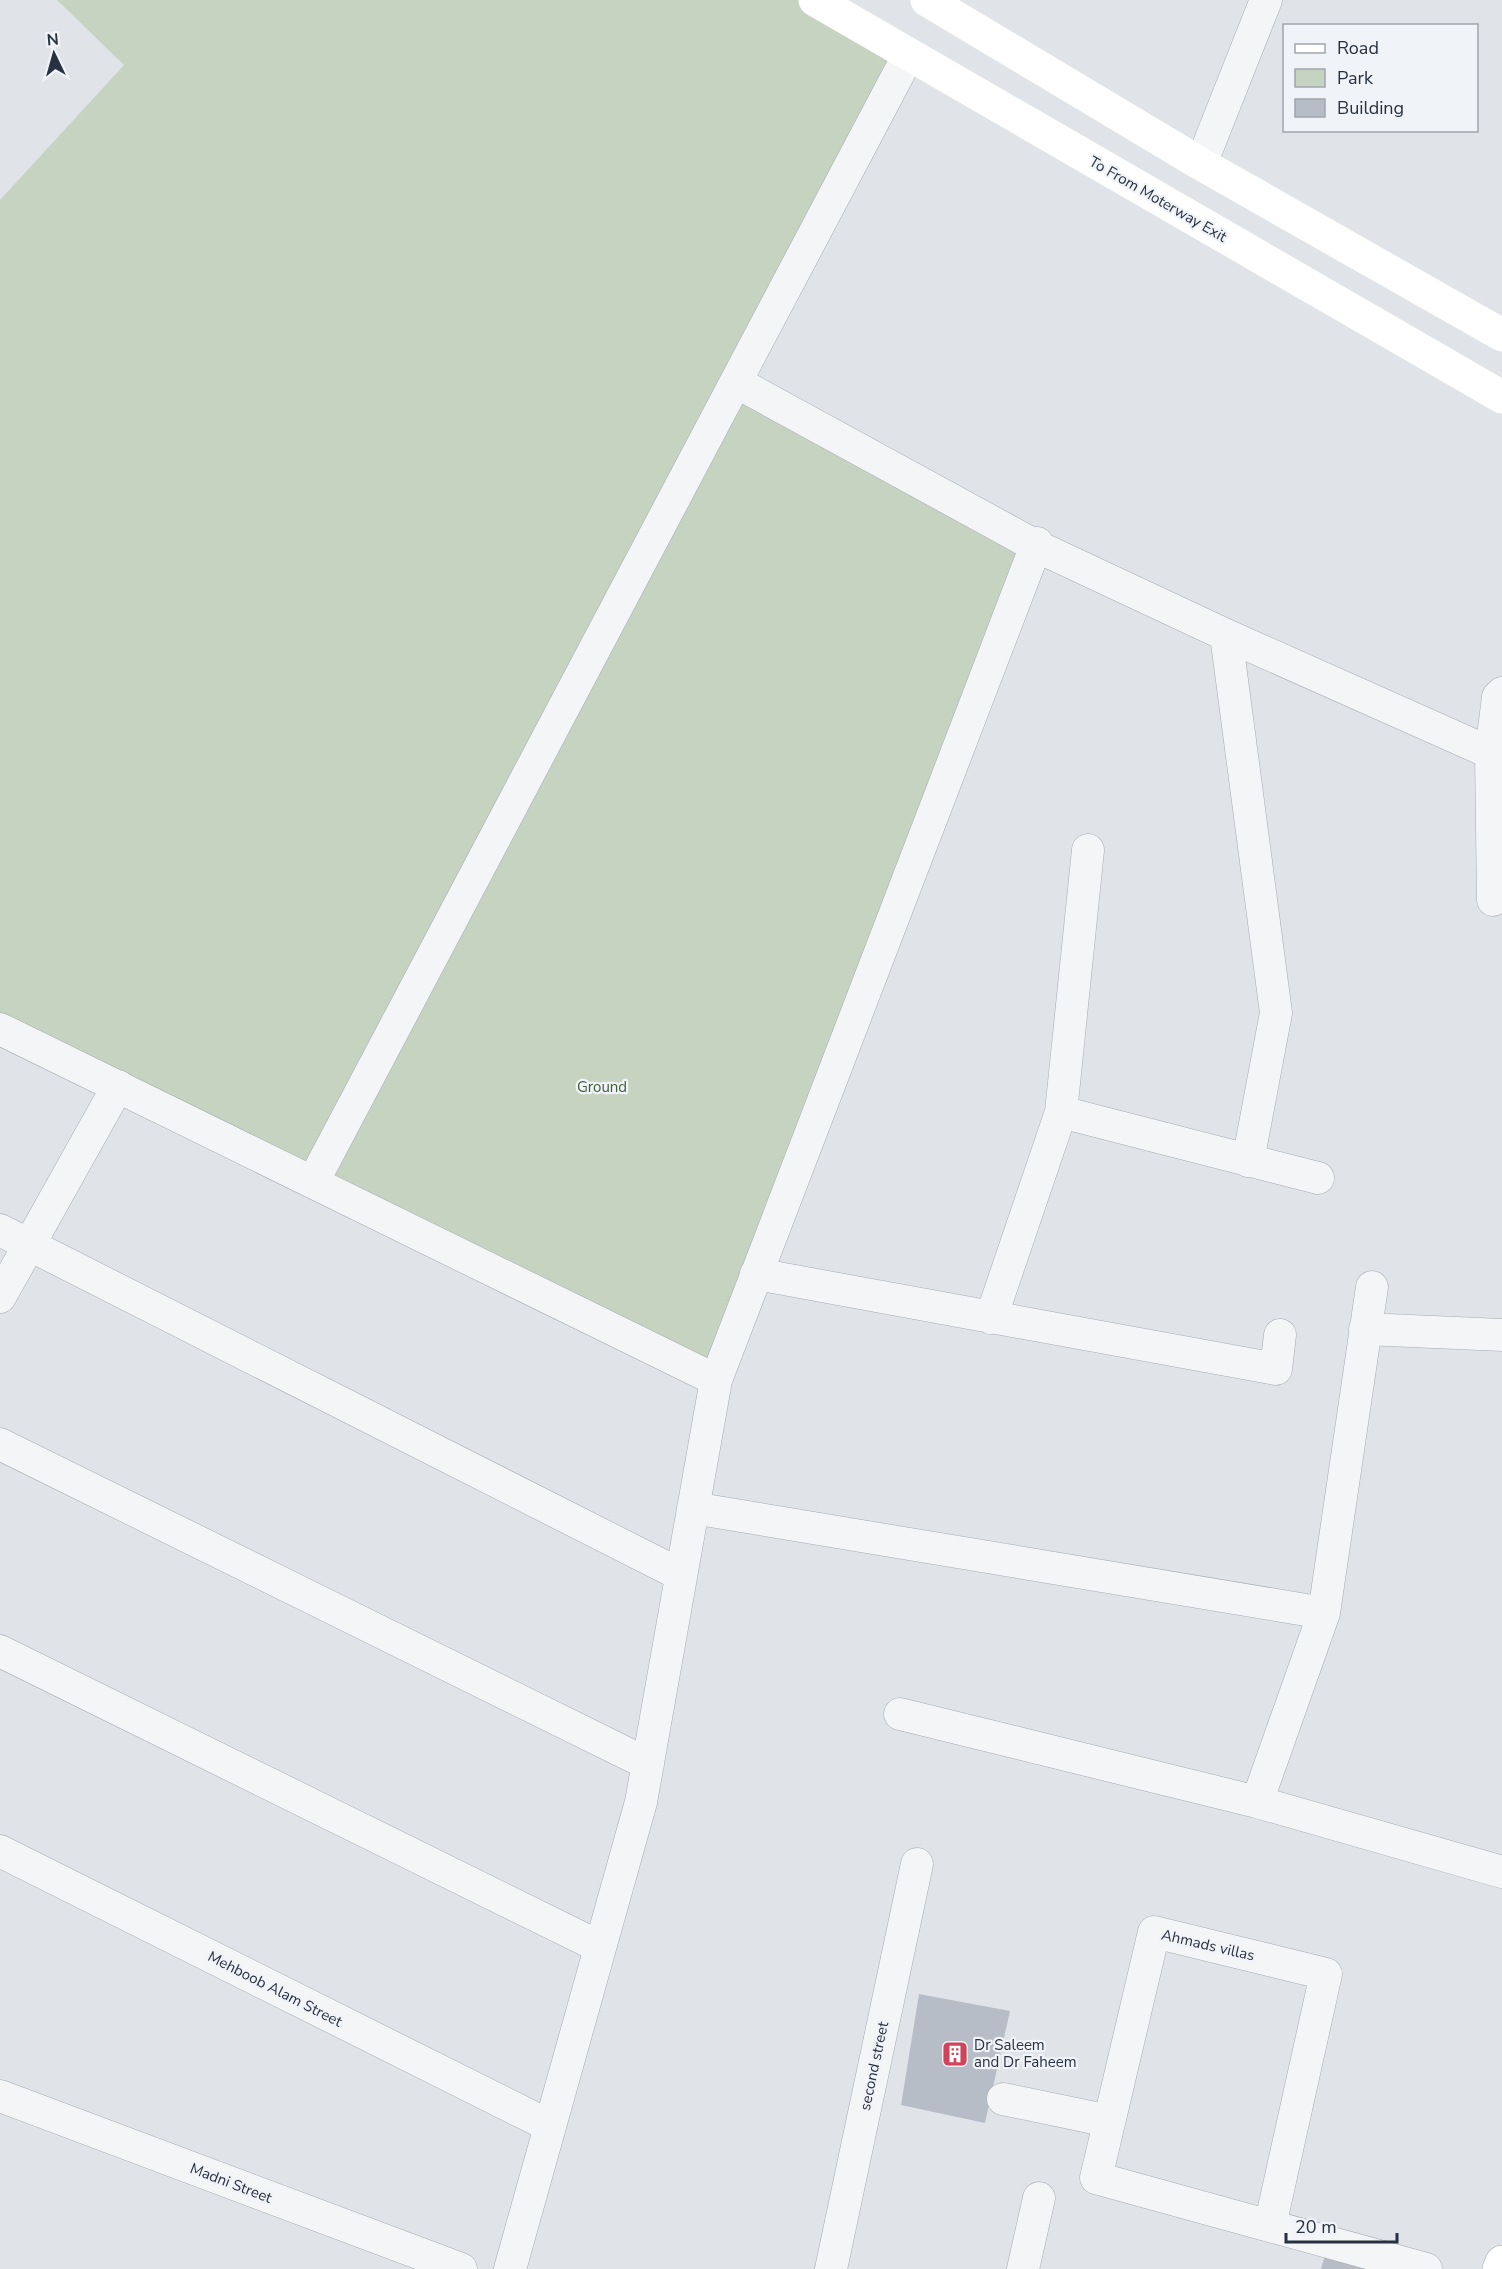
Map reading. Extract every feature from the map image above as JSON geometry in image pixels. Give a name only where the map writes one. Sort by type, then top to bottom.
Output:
[{"type":"main road","name":"To From Moterway Exit","points":[[815,0],[908,56],[1502,398]]},
{"type":"main road","points":[[927,0],[1201,164],[1502,335]]},
{"type":"main road","points":[[1499,2269],[1502,2262]]},
{"type":"street","points":[[1201,164],[1266,0]]},
{"type":"street","points":[[313,1182],[908,56]]},
{"type":"street","points":[[736,382],[1037,544],[1226,635],[1491,753]]},
{"type":"street","points":[[510,2269],[641,1802],[716,1380],[1037,544]]},
{"type":"street","points":[[1226,635],[1276,1013],[1248,1161]]},
{"type":"street","points":[[1493,900],[1491,753],[1498,697],[1502,693]]},
{"type":"street","points":[[991,1318],[1061,1112],[1088,850]]},
{"type":"street","points":[[0,1029],[716,1380]]},
{"type":"street","points":[[0,1297],[118,1086]]},
{"type":"street","points":[[1061,1112],[1318,1178]]},
{"type":"street","points":[[0,1230],[681,1575]]},
{"type":"street","points":[[756,1274],[1276,1369],[1280,1335]]},
{"type":"street","points":[[1257,1802],[1324,1613],[1372,1287]]},
{"type":"street","points":[[1365,1329],[1502,1335]]},
{"type":"street","points":[[0,1444],[648,1764]]},
{"type":"street","points":[[693,1508],[1324,1613]]},
{"type":"street","points":[[0,1651],[600,1947]]},
{"type":"street","points":[[900,1714],[1257,1802],[1502,1872]]},
{"type":"street","name":"Mehboob Alam Street","points":[[0,1851],[550,2126]]},
{"type":"street","name":"second street","points":[[831,2269],[917,1864]]},
{"type":"street","name":"Ahmads villas","points":[[1270,2226],[1326,1974],[1154,1932],[1096,2178],[1270,2226],[1426,2269]]},
{"type":"street","name":"Madni Street","points":[[0,2096],[461,2269]]},
{"type":"street","points":[[1003,2099],[1109,2121]]},
{"type":"street","points":[[1023,2269],[1040,2198]]},
{"type":"green space","name":"Ground","points":[[57,0],[815,0],[908,56],[736,382],[1037,543],[716,1380],[0,1029],[0,200],[124,65]]},
{"type":"building","name":"Dr Saleem and Dr Faheem","points":[[919,1994],[1010,2011],[985,2123],[901,2105]]},
{"type":"building","points":[[1325,2255],[1376,2269],[1321,2269]]},
{"type":"place","name":"Dr Saleem and Dr Faheem","points":[[955,2054]]}]
